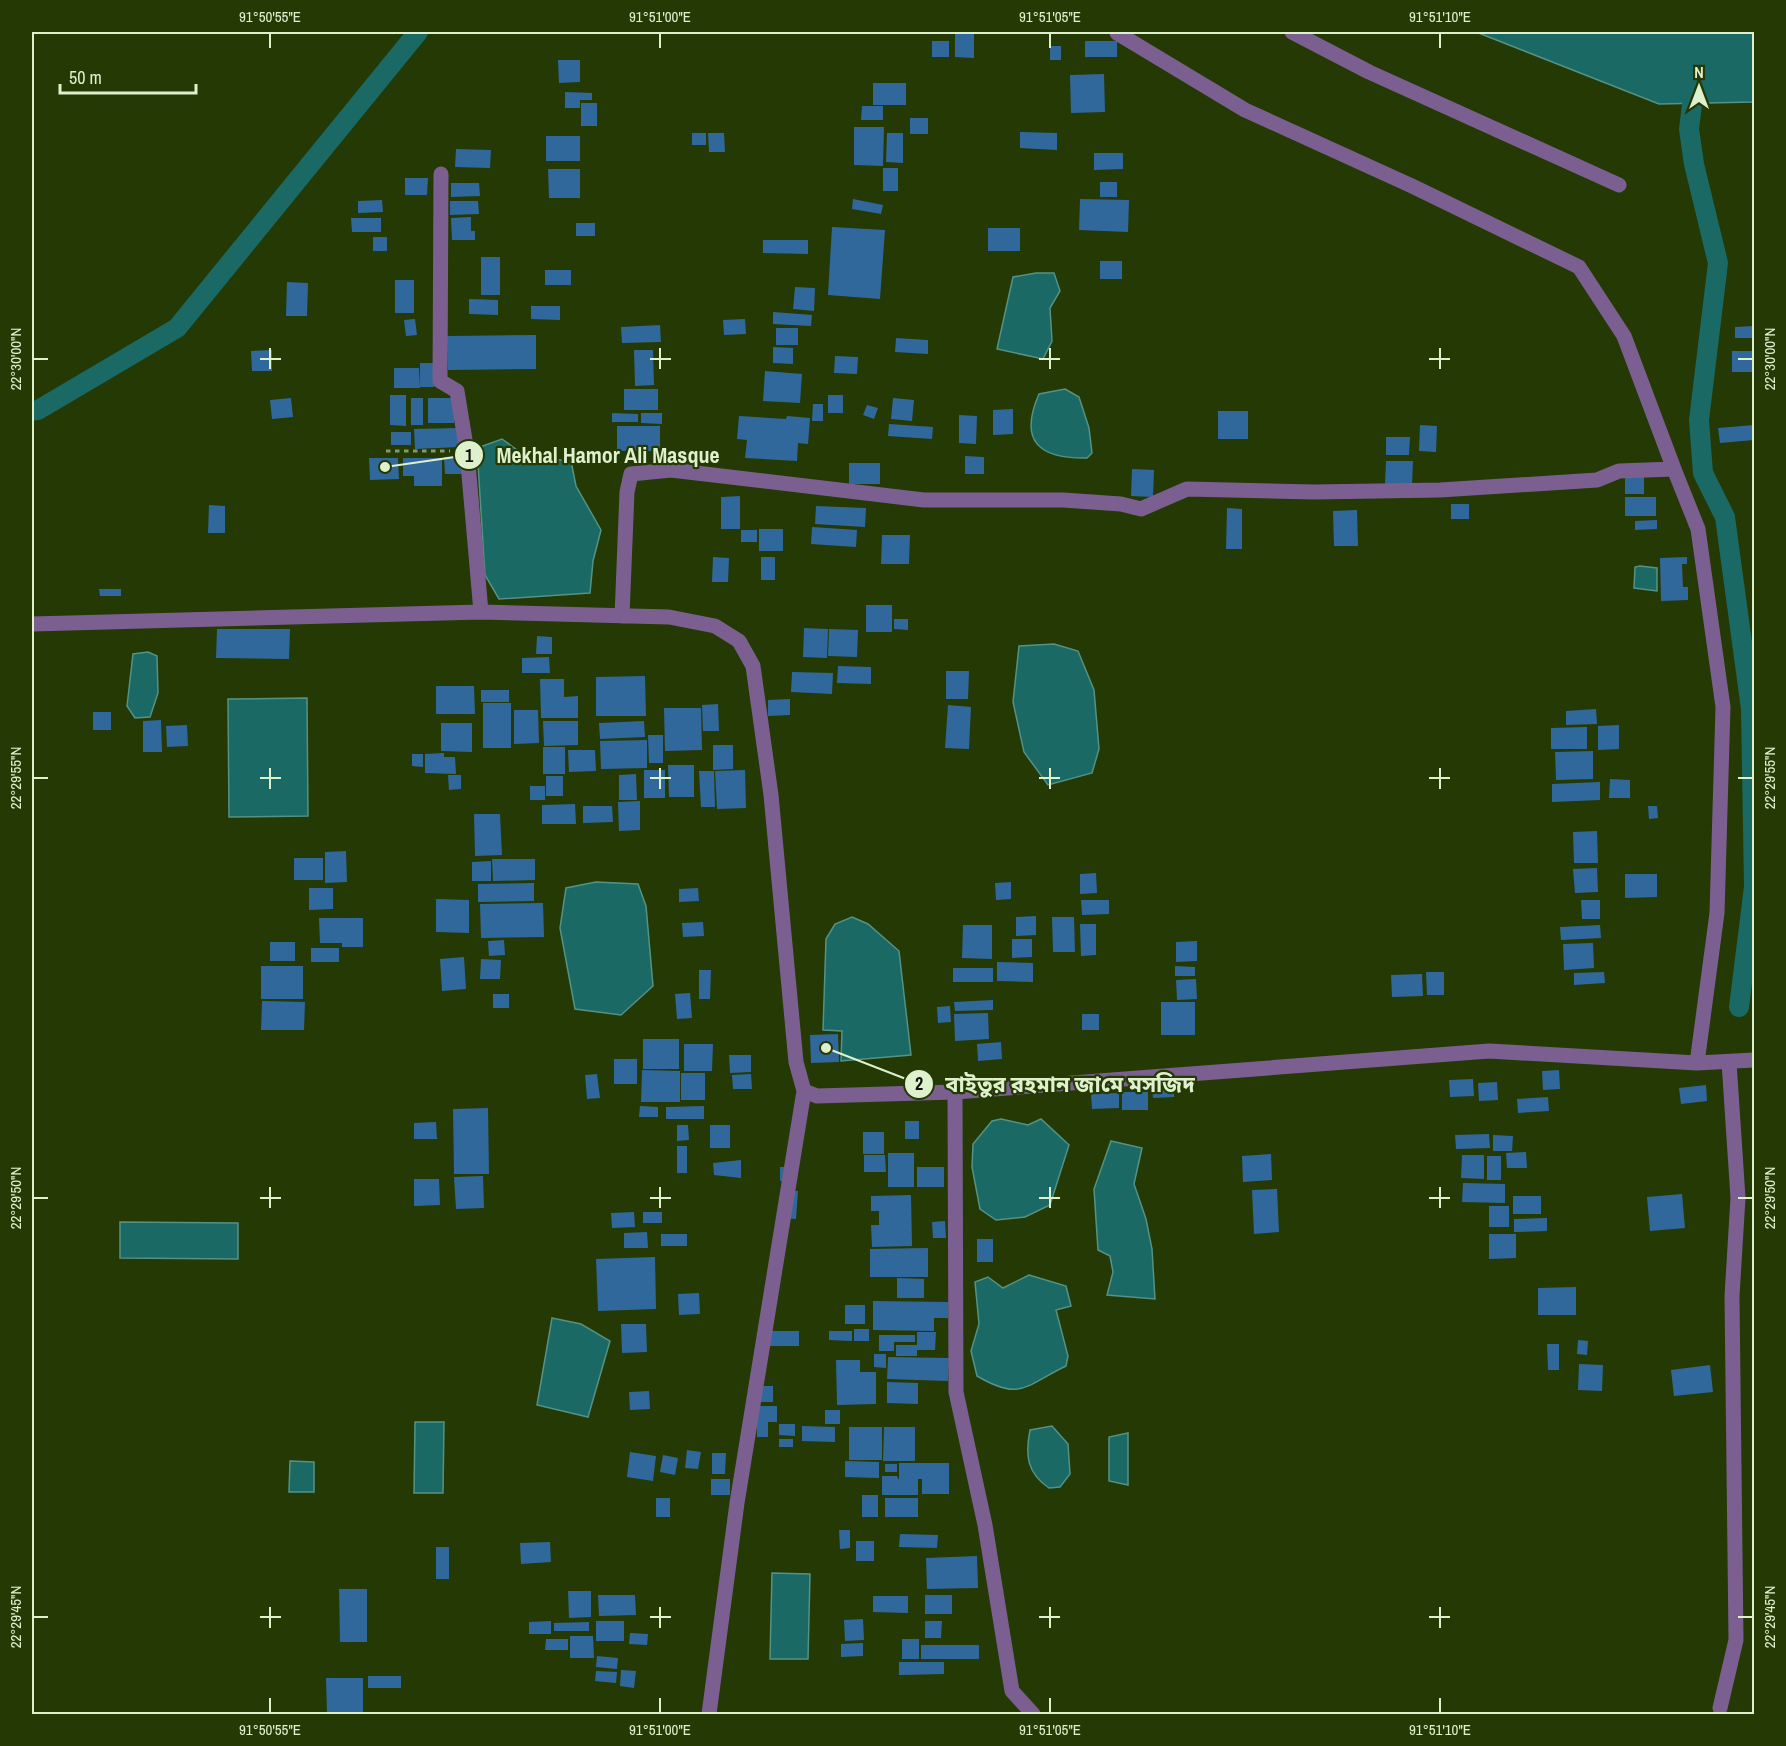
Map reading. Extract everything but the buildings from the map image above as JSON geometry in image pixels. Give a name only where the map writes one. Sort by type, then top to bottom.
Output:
[{"type":"street","points":[[1292,32],[1369,72],[1619,186]]},
{"type":"street","points":[[1118,33],[1245,110],[1579,267],[1624,336],[1698,529],[1723,707],[1717,913],[1697,1063]]},
{"type":"street","points":[[441,174],[440,381],[457,392],[466,452],[481,612]]},
{"type":"street","points":[[622,616],[627,492],[632,474],[671,470],[924,500],[1063,500],[1121,504],[1141,509],[1186,489],[1314,492],[1440,490],[1597,480],[1619,471],[1674,469]]},
{"type":"street","points":[[32,624],[481,612],[669,617],[715,626],[739,641],[753,666],[771,795],[796,1062],[804,1091],[737,1503],[709,1714]]},
{"type":"street","points":[[804,1091],[817,1096],[955,1092],[1489,1051],[1697,1063],[1755,1060]]},
{"type":"street","points":[[1720,1708],[1736,1640],[1732,1296],[1738,1198],[1729,1062]]},
{"type":"street","points":[[955,1092],[956,1392],[985,1525],[1012,1691],[1033,1714]]},
{"type":"path","points":[[386,451],[466,452]]},
{"type":"water","points":[[1476,32],[1754,32],[1754,102],[1659,104]]},
{"type":"water","points":[[1054,273],[1060,291],[1050,308],[1052,341],[1043,359],[997,349],[1013,277]]},
{"type":"water","points":[[1065,389],[1079,397],[1089,428],[1092,453],[1087,458],[1071,458],[1046,451],[1033,436],[1031,424],[1039,394]]},
{"type":"water","points":[[502,439],[527,457],[571,461],[576,486],[601,530],[593,561],[590,593],[499,599],[485,575],[477,448]]},
{"type":"water","points":[[1635,567],[1657,568],[1657,591],[1634,588]]},
{"type":"water","points":[[1054,644],[1078,651],[1094,690],[1099,749],[1092,773],[1048,785],[1024,752],[1013,702],[1019,646]]},
{"type":"water","points":[[148,652],[157,656],[158,693],[150,717],[135,718],[127,706],[133,654]]},
{"type":"water","points":[[307,698],[308,816],[229,817],[228,699]]},
{"type":"water","points":[[596,882],[638,884],[646,906],[653,986],[621,1015],[575,1009],[560,928],[566,888]]},
{"type":"water","points":[[852,917],[868,924],[899,951],[911,1055],[841,1061],[842,1031],[823,1030],[826,939],[835,924]]},
{"type":"water","points":[[1001,1119],[1028,1125],[1041,1119],[1069,1145],[1050,1205],[1025,1217],[996,1220],[980,1209],[972,1167],[973,1144],[992,1121]]},
{"type":"water","points":[[1111,1141],[1142,1148],[1134,1184],[1146,1219],[1152,1249],[1155,1299],[1107,1295],[1113,1272],[1110,1256],[1098,1250],[1094,1189]]},
{"type":"water","points":[[120,1222],[238,1223],[238,1259],[120,1258]]},
{"type":"water","points":[[1029,1275],[1066,1286],[1071,1306],[1056,1310],[1068,1356],[1066,1366],[1023,1388],[1004,1388],[977,1376],[971,1351],[979,1324],[975,1282],[988,1277],[1003,1288]]},
{"type":"water","points":[[552,1318],[581,1324],[610,1341],[588,1417],[537,1405]]},
{"type":"water","points":[[415,1422],[444,1422],[443,1493],[414,1493]]},
{"type":"water","points":[[1052,1426],[1068,1444],[1070,1474],[1060,1487],[1049,1488],[1032,1470],[1028,1448],[1030,1430]]},
{"type":"water","points":[[1128,1433],[1128,1485],[1109,1481],[1109,1437]]},
{"type":"water","points":[[290,1461],[314,1462],[314,1492],[289,1492]]},
{"type":"water","points":[[772,1573],[810,1574],[808,1659],[770,1659]]},
{"type":"waterway","points":[[32,411],[38,410],[177,328],[418,32]]},
{"type":"waterway","points":[[1701,32],[1689,129],[1694,164],[1718,263],[1699,420],[1703,473],[1725,517],[1751,709],[1754,887],[1739,1007]]},
{"type":"place","name":"Mekhal Hamor Ali Masque","points":[[385,467]]},
{"type":"place","name":"বাইতুর রহমান জা‌মে মস‌জিদ","points":[[826,1048]]}]
